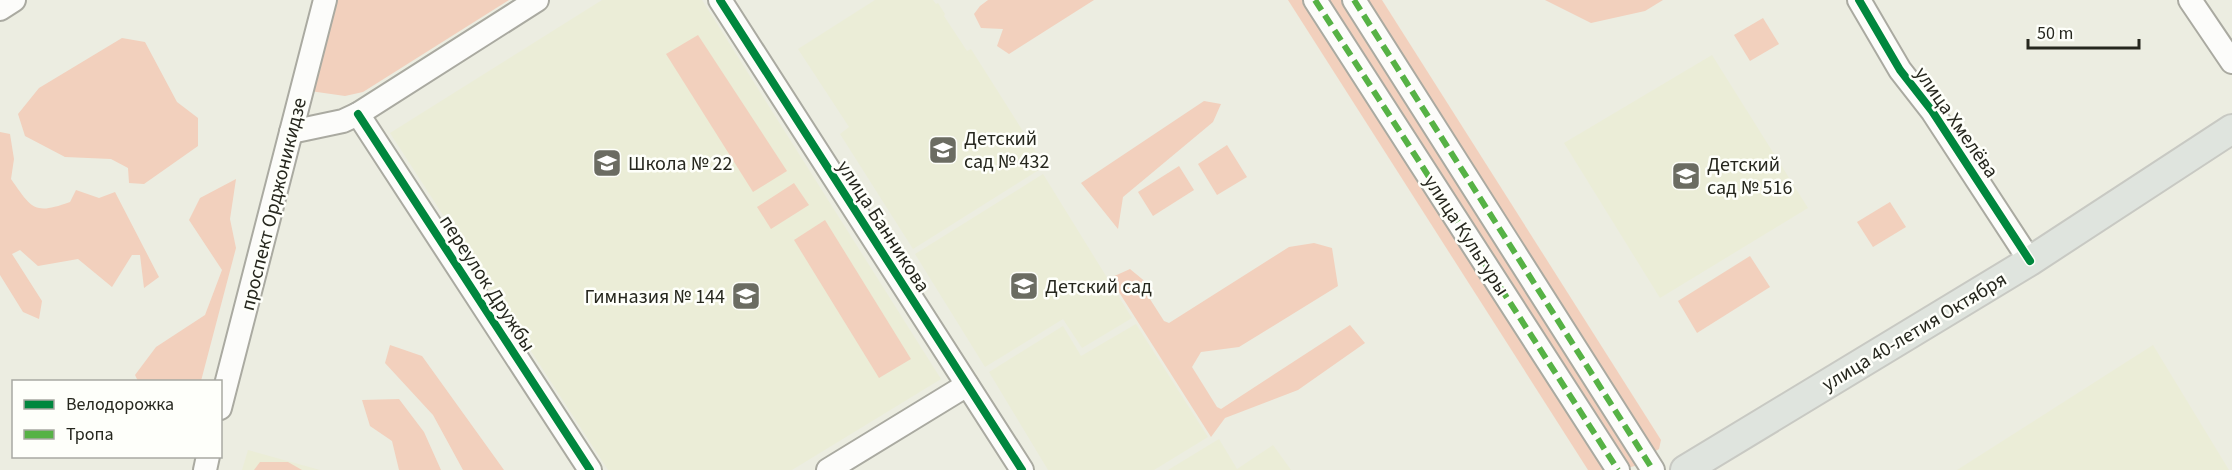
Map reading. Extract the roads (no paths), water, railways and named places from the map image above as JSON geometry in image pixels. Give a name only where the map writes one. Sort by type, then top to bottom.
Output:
[{"type":"main road","name":"улица 40-летия Октября","points":[[1684,470],[2030,261],[2232,129]]},
{"type":"street","points":[[0,9],[14,0]]},
{"type":"street","name":"проспект Орджоникидзе","points":[[222,400],[325,0]]},
{"type":"street","points":[[291,132],[343,122],[358,114],[537,0]]},
{"type":"street","name":"улица Банникова","points":[[720,0],[1022,470]]},
{"type":"street","name":"улица Культуры","points":[[1315,0],[1618,470]]},
{"type":"street","name":"улица Культуры","points":[[1354,0],[1653,470]]},
{"type":"street","name":"улица Хмелёва","points":[[1858,0],[1900,70],[1932,111],[2030,261]]},
{"type":"street","points":[[2190,0],[2232,62]]},
{"type":"street","name":"переулок Дружбы","points":[[358,114],[590,470]]},
{"type":"street","points":[[828,470],[967,385]]},
{"type":"place","name":"Детский сад № 432","points":[[943,150]]},
{"type":"place","name":"Школа № 22","points":[[607,163]]},
{"type":"place","name":"Детский сад № 516","points":[[1686,176]]},
{"type":"place","name":"Детский сад","points":[[1024,286]]},
{"type":"place","name":"Гимназия № 144","points":[[746,296]]}]
